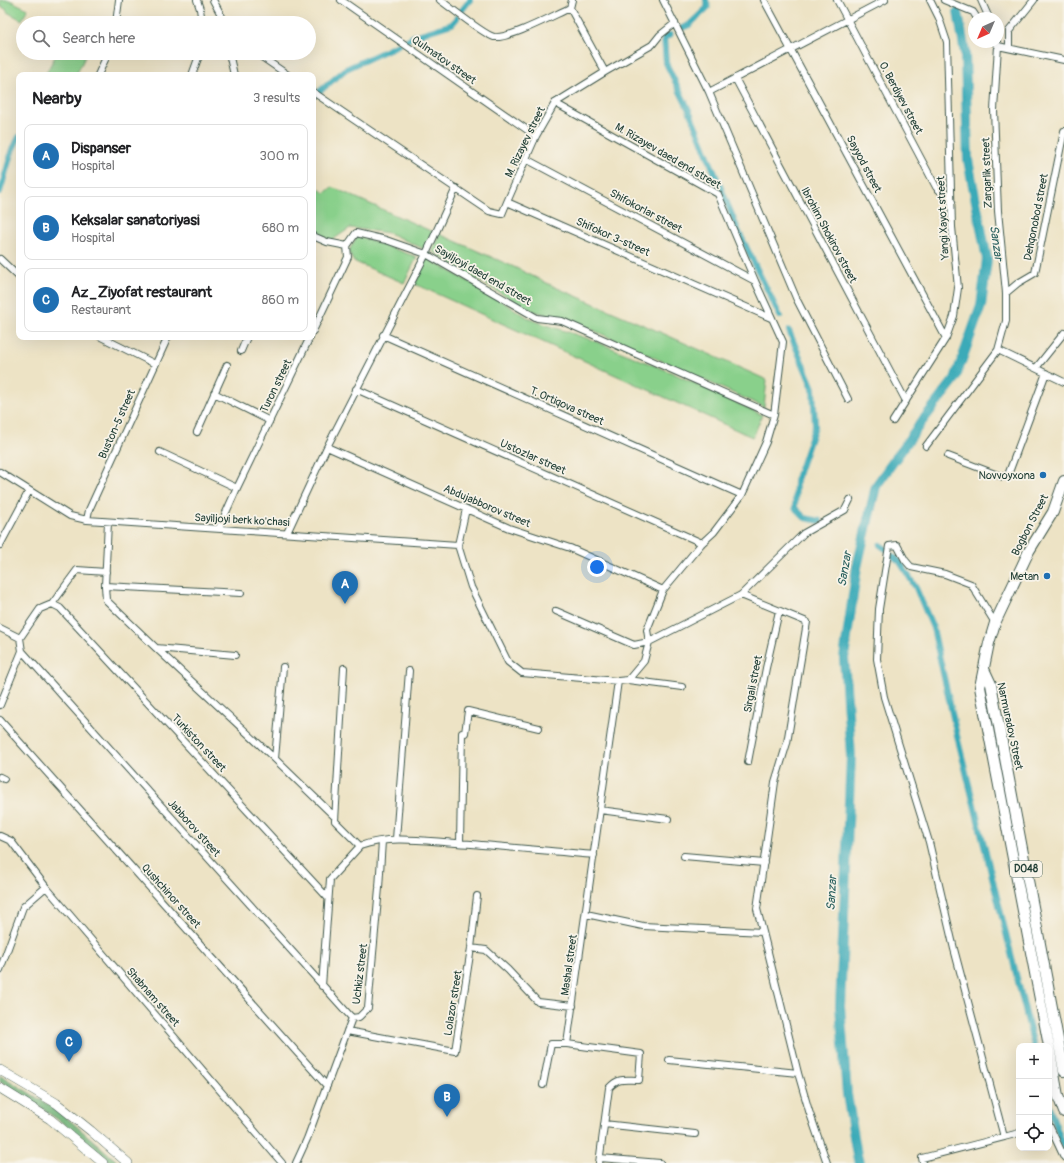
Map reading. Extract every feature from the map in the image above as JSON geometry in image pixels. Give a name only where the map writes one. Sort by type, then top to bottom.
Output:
[{"type":"main road","name":"Bogbon Street","points":[[984,669],[995,623],[1031,549],[1053,512],[1064,481]]},
{"type":"main road","name":"Narmuradov Street","points":[[984,669],[980,687],[1048,1043]]},
{"type":"main road","name":"Narmuradov Street","points":[[984,669],[991,684],[1064,1071]]},
{"type":"main road","name":"Narmuradov Street","points":[[1052,1063],[1058,1096],[1064,1112]]},
{"type":"main road","points":[[0,1070],[56,1103],[128,1163]]},
{"type":"main road","points":[[0,1088],[50,1119],[103,1163]]},
{"type":"street","points":[[117,16],[119,0]]},
{"type":"street","points":[[197,0],[201,16]]},
{"type":"street","points":[[213,0],[221,16]]},
{"type":"street","name":"Qulmatov street","points":[[341,0],[536,136]]},
{"type":"street","points":[[440,0],[482,31],[494,37],[508,36],[570,8]]},
{"type":"street","points":[[572,0],[570,8],[605,72]]},
{"type":"street","points":[[663,0],[709,92],[797,300],[848,399]]},
{"type":"street","name":"Sayyod street","points":[[764,0],[946,338]]},
{"type":"street","name":"O. Berdiyev street","points":[[838,0],[936,187],[952,202]]},
{"type":"street","points":[[709,92],[885,0]]},
{"type":"street","name":"Yangi Xayot street","points":[[893,421],[946,338],[954,316],[958,288],[952,227],[947,42],[939,18],[930,0]]},
{"type":"street","points":[[944,0],[974,12]]},
{"type":"street","points":[[981,0],[986,12]]},
{"type":"street","points":[[1009,48],[1009,31],[1034,0]]},
{"type":"street","name":"M. Rizayev street","points":[[507,202],[536,136],[555,103],[652,45],[660,35],[675,23]]},
{"type":"street","points":[[1004,46],[1064,60]]},
{"type":"street","name":"Zargarlik street","points":[[926,446],[998,350],[1006,321],[1006,293],[998,211],[995,118],[997,48]]},
{"type":"street","points":[[99,72],[105,60]]},
{"type":"street","points":[[193,72],[197,60]]},
{"type":"street","points":[[231,60],[233,72]]},
{"type":"street","points":[[266,60],[284,72]]},
{"type":"street","name":"Ibrohim Shokirov street","points":[[735,78],[906,401]]},
{"type":"street","points":[[316,94],[489,211],[502,214],[507,202]]},
{"type":"street","name":"M. Rizayev daed end street","points":[[555,103],[718,194],[755,281],[784,342],[774,415],[766,442],[742,495],[714,532],[702,543],[663,590],[647,630],[649,642],[644,661],[628,680]]},
{"type":"street","name":"Dehqonobod street","points":[[1006,293],[1018,283],[1035,273],[1064,131]]},
{"type":"street","name":"Shifokorlar street","points":[[526,159],[755,281]]},
{"type":"street","points":[[316,325],[348,257],[347,246],[356,233],[386,240],[426,254],[456,188]]},
{"type":"street","name":"Shifokor 3-street","points":[[507,202],[772,318]]},
{"type":"street","points":[[316,237],[327,242],[347,246]]},
{"type":"street","name":"Sayiljoyi daed end street","points":[[287,532],[327,447],[383,335],[426,254],[537,318],[562,321],[774,415]]},
{"type":"street","points":[[0,259],[16,274]]},
{"type":"street","points":[[1036,368],[1064,333]]},
{"type":"street","name":"T. Ortiqova street","points":[[383,335],[742,495]]},
{"type":"street","points":[[107,340],[155,364]]},
{"type":"street","name":"Buston-5 street","points":[[87,520],[90,510],[167,340]]},
{"type":"street","points":[[241,350],[246,340]]},
{"type":"street","name":"Turon street","points":[[219,528],[309,340]]},
{"type":"street","points":[[998,350],[1064,382]]},
{"type":"street","points":[[197,432],[227,365]]},
{"type":"street","points":[[948,456],[1003,477],[1008,475],[1046,373]]},
{"type":"street","name":"Ustozlar street","points":[[356,389],[702,543]]},
{"type":"street","name":"Turon street","points":[[214,393],[270,421]]},
{"type":"street","name":"Abdujabborov street","points":[[327,447],[509,528],[570,548],[663,590]]},
{"type":"street","points":[[160,452],[237,488]]},
{"type":"street","name":"Sayiljoyi berk ko'chasi","points":[[0,472],[70,516],[87,520],[287,532],[458,545]]},
{"type":"street","points":[[0,544],[29,491]]},
{"type":"street","points":[[556,611],[634,645],[649,642],[741,595],[804,533],[845,510],[850,500]]},
{"type":"street","points":[[466,509],[458,545],[471,587],[508,662],[522,673],[618,681],[628,680],[682,687]]},
{"type":"street","points":[[108,522],[105,586],[106,600],[335,817]]},
{"type":"street","points":[[995,623],[971,584],[945,574],[911,567],[905,560],[897,545],[889,546],[878,609],[878,659],[884,697],[929,842],[954,949],[1004,1137]]},
{"type":"street","points":[[0,705],[22,651],[20,638],[40,609],[52,604],[77,570],[106,572]]},
{"type":"street","points":[[105,586],[241,592]]},
{"type":"street","points":[[741,595],[807,622],[787,743],[775,782],[758,910],[798,1073],[827,1163]]},
{"type":"street","name":"Turkiston street","points":[[52,604],[60,608],[328,898]]},
{"type":"street","name":"Sirgali street","points":[[748,762],[766,668],[779,611]]},
{"type":"street","points":[[0,628],[20,638]]},
{"type":"street","points":[[156,648],[235,655]]},
{"type":"street","name":"Jabborov street","points":[[22,651],[352,1018]]},
{"type":"street","points":[[275,759],[283,667]]},
{"type":"street","points":[[344,668],[335,821],[360,846]]},
{"type":"street","points":[[396,839],[409,671]]},
{"type":"street","name":"Mashal street","points":[[567,1044],[618,681]]},
{"type":"street","points":[[460,843],[462,733],[465,733],[468,711],[539,728]]},
{"type":"street","name":"Qushchinor street","points":[[0,720],[327,1086]]},
{"type":"street","points":[[600,810],[668,819]]},
{"type":"street","name":"Shabnam street","points":[[0,836],[11,841],[46,887],[282,1163]]},
{"type":"street","points":[[322,986],[330,880],[360,846],[372,842],[396,839],[594,855]]},
{"type":"street","name":"Uchkiz street","points":[[296,1163],[307,1139],[352,1018],[359,1017],[368,1008],[382,841]]},
{"type":"street","points":[[684,856],[764,863]]},
{"type":"street","points":[[0,970],[23,907],[46,887]]},
{"type":"street","name":"Lolazor street","points":[[347,1031],[456,1051],[477,896]]},
{"type":"street","points":[[586,914],[643,926],[763,932]]},
{"type":"street","points":[[471,948],[486,950],[508,970],[538,1002],[573,1006]]},
{"type":"street","points":[[543,1085],[551,1044],[567,1044],[641,1054],[639,1080],[615,1081],[609,1088],[600,1160],[660,1163]]},
{"type":"street","points":[[669,1060],[798,1073]]},
{"type":"street","points":[[604,1124],[695,1134]]},
{"type":"street","points":[[1052,1131],[1064,1157]]},
{"type":"street","points":[[923,1163],[922,1158],[1016,1134]]},
{"type":"green space","points":[[0,0],[9,0],[28,9],[24,16],[16,17],[0,6]]},
{"type":"green space","points":[[53,60],[84,60],[78,72],[47,72]]},
{"type":"green space","points":[[316,187],[325,193],[332,187],[433,232],[424,249],[389,233],[350,228],[331,241],[316,235]]},
{"type":"green space","points":[[439,234],[555,287],[767,380],[764,407],[564,317],[551,316],[530,310],[476,279],[432,251]]},
{"type":"green space","points":[[357,236],[417,257],[404,283],[353,261],[349,251]]},
{"type":"green space","points":[[427,258],[532,320],[592,340],[673,373],[762,415],[755,433],[752,437],[415,284]]},
{"type":"green space","points":[[0,1075],[54,1108],[119,1163],[111,1163],[85,1140],[58,1120],[0,1082]]},
{"type":"waterway","points":[[462,10],[470,0]]},
{"type":"waterway","points":[[682,28],[689,25],[708,7],[706,0]]},
{"type":"waterway","name":"Sanzar","points":[[859,1163],[847,1094],[840,1006],[851,756],[844,658],[857,567],[876,486],[920,424],[955,379],[981,306],[987,259],[968,160],[965,53],[958,12]]},
{"type":"waterway","points":[[407,40],[414,36],[452,24],[457,18]]},
{"type":"waterway","points":[[670,35],[664,38],[666,63],[689,110],[738,230],[780,316]]},
{"type":"waterway","points":[[320,91],[346,69],[398,45]]},
{"type":"waterway","points":[[0,192],[12,151],[16,143]]},
{"type":"waterway","points":[[789,331],[813,388],[815,426],[796,481],[795,508],[805,518],[820,521]]},
{"type":"waterway","points":[[880,545],[886,549]]},
{"type":"waterway","points":[[893,556],[900,562],[916,588],[933,628],[958,740],[1033,1043]]},
{"type":"waterway","points":[[1052,1114],[1064,1148]]},
{"type":"place","name":"Novvoyxona","points":[[1043,475]]},
{"type":"place","name":"Metan","points":[[1047,576]]},
{"type":"place","name":"Dispanser","points":[[345,604]]},
{"type":"place","name":"Az_Ziyofat restaurant","points":[[69,1062]]},
{"type":"place","name":"Keksalar sanatoriyasi","points":[[447,1117]]}]
